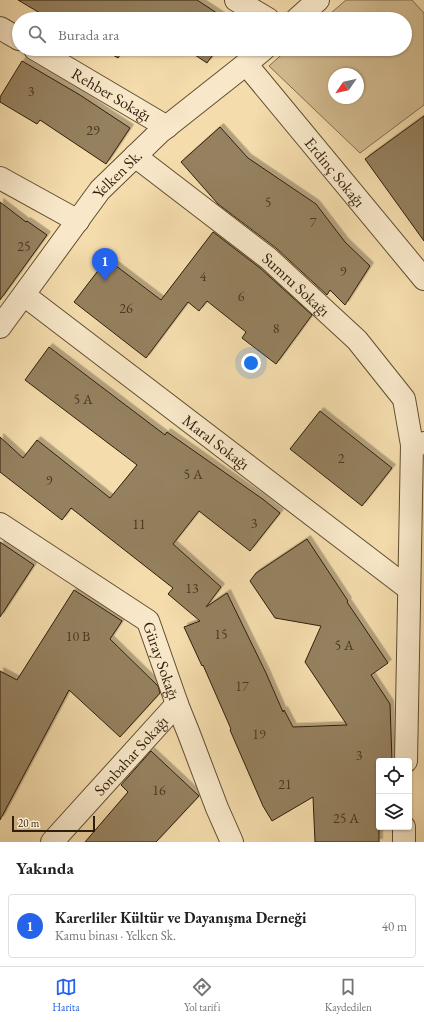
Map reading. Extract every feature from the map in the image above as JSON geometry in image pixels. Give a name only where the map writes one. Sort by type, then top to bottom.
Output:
[{"type":"street","points":[[236,0],[256,12]]},
{"type":"street","points":[[305,12],[318,0]]},
{"type":"street","points":[[0,28],[12,36]]},
{"type":"street","name":"Rehber Sokağı","points":[[47,56],[167,127]]},
{"type":"street","name":"Yelken Sk.","points":[[0,327],[100,190],[160,132],[256,56]]},
{"type":"street","name":"Erdinç Sokağı","points":[[246,64],[424,279]]},
{"type":"street","name":"Sumru Sokağı","points":[[135,156],[268,258],[357,340],[404,400],[418,444],[409,589],[406,758]]},
{"type":"street","points":[[0,178],[78,221]]},
{"type":"street","name":"Maral Sokağı","points":[[24,295],[409,589]]},
{"type":"street","name":"Güray Sokağı","points":[[0,524],[148,621],[177,704],[217,808],[232,842]]},
{"type":"street","name":"Sonbahar Sokağı","points":[[52,842],[177,704]]},
{"type":"street","points":[[404,830],[404,842]]},
{"type":"shaded area","points":[[346,0],[412,0],[424,13],[424,105],[360,153],[269,66],[280,56],[412,56],[412,12],[332,12]]},
{"type":"building","points":[[18,0],[197,0],[215,12],[38,12]]},
{"type":"building","points":[[196,56],[212,56],[207,63]]},
{"type":"building","points":[[22,61],[80,95],[130,128],[106,164],[40,120],[37,124],[0,102],[0,97]]},
{"type":"building","points":[[424,116],[424,241],[365,159]]},
{"type":"building","points":[[220,127],[248,158],[316,204],[345,242],[370,266],[345,305],[330,290],[327,295],[276,248],[218,204],[181,162]]},
{"type":"building","points":[[0,202],[26,222],[27,221],[47,235],[0,300]]},
{"type":"building","points":[[213,232],[260,268],[312,315],[276,364],[242,338],[246,332],[207,301],[199,311],[188,302],[146,358],[74,302],[107,259],[161,300]]},
{"type":"building","points":[[49,347],[165,435],[167,432],[264,500],[280,513],[250,551],[199,511],[173,544],[221,587],[206,607],[227,593],[266,673],[283,712],[284,710],[293,727],[347,725],[305,662],[321,626],[275,618],[250,581],[256,573],[307,539],[388,663],[371,675],[390,704],[392,758],[376,758],[376,830],[379,830],[379,842],[315,842],[313,797],[272,821],[263,806],[203,665],[202,666],[184,627],[200,621],[168,594],[173,588],[71,508],[62,520],[0,472],[0,437],[23,458],[37,440],[110,498],[137,465],[25,380]]},
{"type":"building","points":[[320,411],[392,468],[362,506],[290,449]]},
{"type":"building","points":[[0,542],[34,565],[0,617]]},
{"type":"building","points":[[74,590],[122,621],[110,639],[158,686],[160,693],[120,737],[69,690],[0,820],[0,671],[17,680]]},
{"type":"building","points":[[151,751],[199,796],[156,842],[85,842],[128,792],[121,785]]},
{"type":"place","name":"Karerliler Kültür ve Dayanışma Derneği","points":[[105,281]]}]
